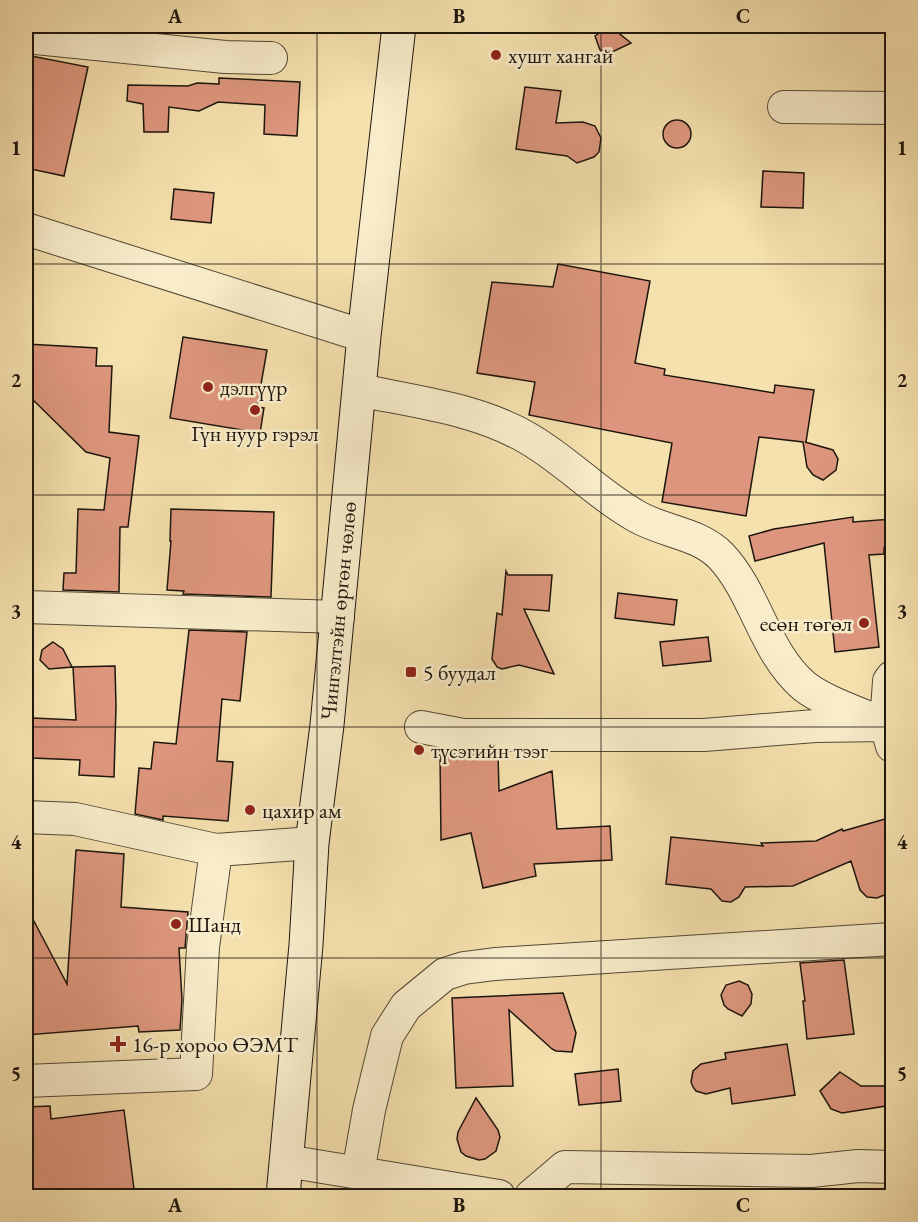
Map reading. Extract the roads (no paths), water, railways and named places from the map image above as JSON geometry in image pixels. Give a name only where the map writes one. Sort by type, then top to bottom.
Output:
[{"type":"main road","name":"Чингэлтэйн өргөн чөлөө","points":[[283,1197],[306,945],[312,843],[327,725],[364,336],[399,26]]},
{"type":"street","points":[[26,37],[225,57],[270,58]]},
{"type":"street","points":[[784,107],[892,108]]},
{"type":"street","points":[[26,229],[364,336]]},
{"type":"street","points":[[359,390],[468,414],[511,429],[550,453],[604,496],[638,517],[697,539],[709,546],[730,567],[779,656],[802,684],[889,736]]},
{"type":"street","points":[[26,607],[338,617]]},
{"type":"street","points":[[889,736],[889,681],[892,677]]},
{"type":"street","points":[[422,727],[464,735],[704,735],[815,726],[889,736]]},
{"type":"street","points":[[26,817],[75,819],[216,850],[312,843]]},
{"type":"street","points":[[26,1081],[196,1074],[203,947],[216,850]]},
{"type":"street","points":[[358,1173],[369,1110],[387,1036],[406,1006],[445,974],[464,968],[495,964],[892,939]]},
{"type":"street","points":[[286,1161],[500,1197]]},
{"type":"street","points":[[531,1197],[565,1167],[811,1171],[858,1166],[892,1167]]},
{"type":"place","name":"хушт хангай","points":[[496,55]]},
{"type":"place","name":"дэлгүүр","points":[[208,387]]},
{"type":"place","name":"Гүн нуур гэрэл","points":[[255,410]]},
{"type":"place","name":"есөн төгөл","points":[[864,623]]},
{"type":"place","name":"5 буудал","points":[[411,672]]},
{"type":"place","name":"түсэгийн тээг","points":[[419,750]]},
{"type":"place","name":"цахир ам","points":[[250,810]]},
{"type":"place","name":"Шанд","points":[[176,924]]},
{"type":"place","name":"16-р хороо ӨЭМТ","points":[[118,1044]]}]
